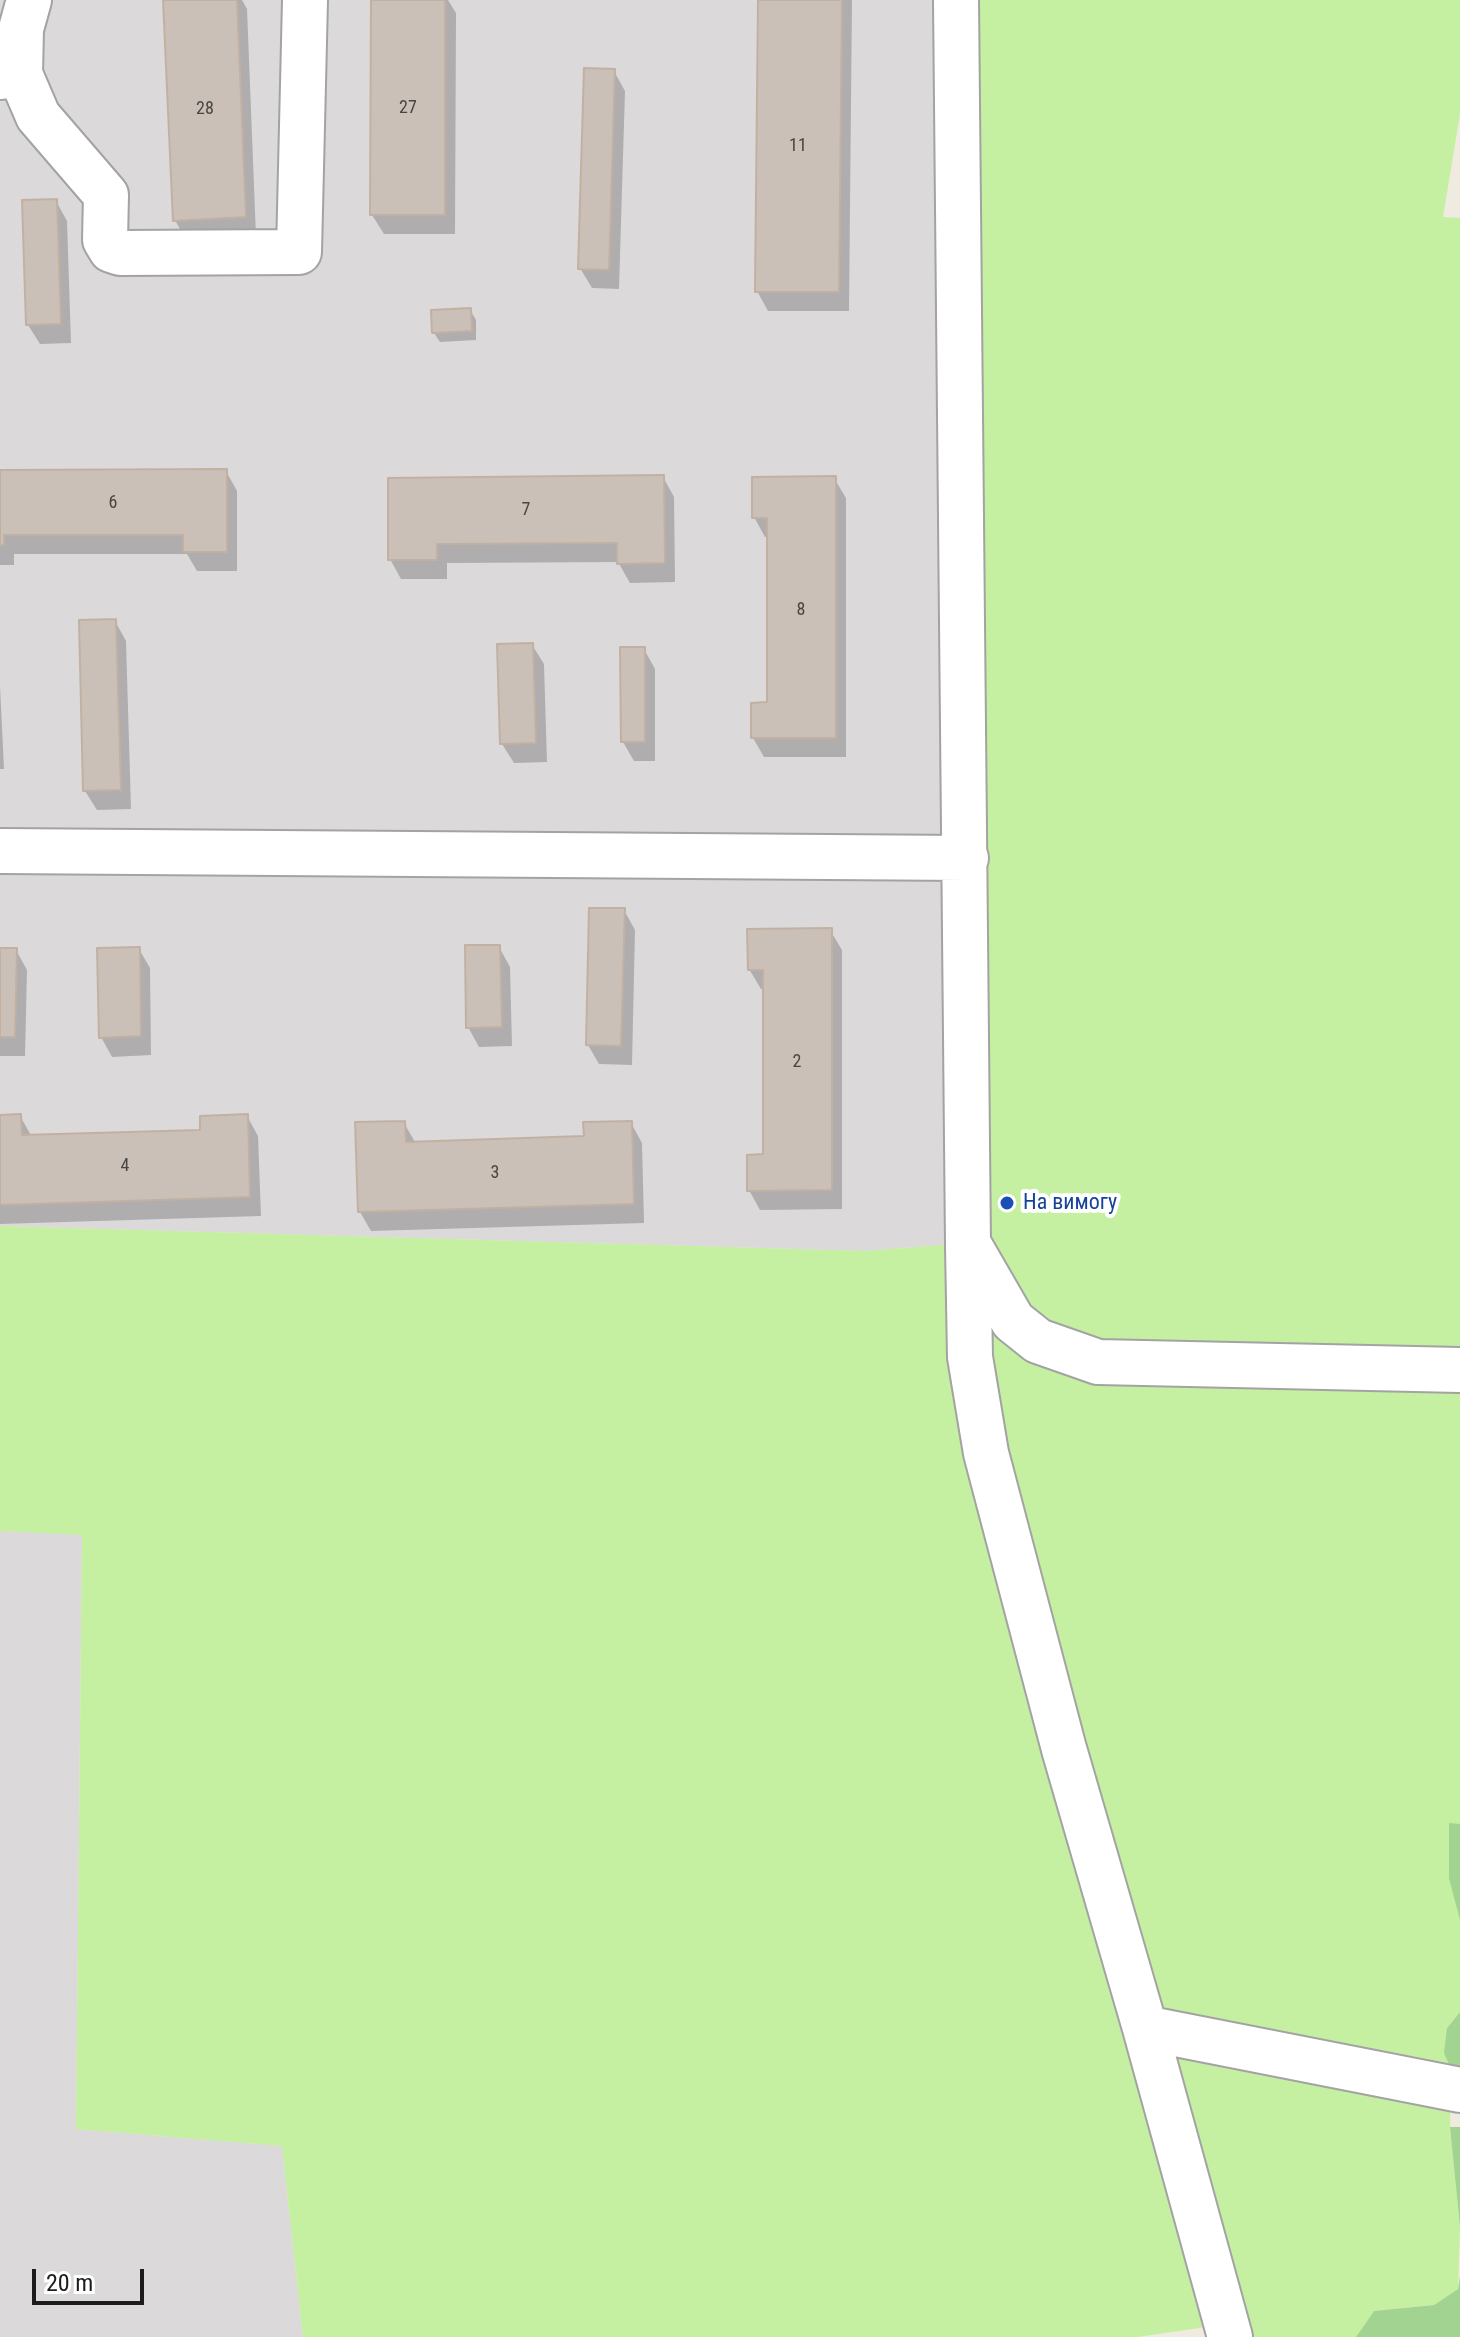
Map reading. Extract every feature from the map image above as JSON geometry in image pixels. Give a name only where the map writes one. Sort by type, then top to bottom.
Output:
[{"type":"street","points":[[29,0],[10,76],[38,116],[106,195],[105,240],[111,250],[120,253],[299,252],[305,0]]},
{"type":"street","points":[[956,0],[970,1357],[986,1453],[1064,1749],[1230,2337]]},
{"type":"street","points":[[0,851],[966,858]]},
{"type":"street","points":[[968,1243],[1013,1321],[1038,1341],[1098,1362],[1460,1370]]},
{"type":"street","points":[[1145,2028],[1460,2090]]},
{"type":"shaded area","points":[[0,0],[955,0],[968,1243],[865,1251],[0,1226]]},
{"type":"shaded area","points":[[0,1531],[82,1534],[76,2129],[282,2146],[303,2337],[0,2337]]},
{"type":"green space","points":[[956,0],[1460,0],[1460,114],[1443,217],[1460,218],[1460,2012],[1447,2028],[1451,2069],[1450,2127],[1460,2227],[1458,2289],[1434,2305],[1374,2311],[1356,2337],[1230,2337],[1226,2324],[1138,2337],[303,2337],[282,2146],[76,2129],[82,1535],[0,1531],[0,1226],[865,1251],[968,1243]]},
{"type":"green space","points":[[1449,1823],[1460,1824],[1460,1920],[1449,1878]]},
{"type":"green space","points":[[1460,2012],[1460,2071],[1451,2069],[1444,2053],[1447,2028]]},
{"type":"green space","points":[[1450,2127],[1460,2127],[1460,2227]]},
{"type":"green space","points":[[1460,2276],[1460,2337],[1356,2337],[1374,2311],[1434,2305],[1458,2289]]},
{"type":"building","points":[[163,0],[237,0],[246,217],[173,221]]},
{"type":"building","points":[[371,0],[445,0],[445,215],[370,215]]},
{"type":"building","points":[[758,0],[842,0],[839,292],[755,292]]},
{"type":"building","points":[[584,68],[615,69],[609,270],[578,269]]},
{"type":"building","points":[[57,199],[61,324],[26,325],[22,200]]},
{"type":"building","points":[[471,308],[472,331],[432,333],[431,310]]},
{"type":"building","points":[[227,469],[227,552],[183,552],[183,535],[4,535],[4,545],[0,545],[0,470]]},
{"type":"building","points":[[664,475],[665,563],[617,564],[617,543],[437,544],[437,560],[388,560],[388,478]]},
{"type":"building","points":[[836,476],[836,738],[751,738],[751,703],[767,702],[767,518],[752,518],[752,477]]},
{"type":"building","points":[[116,619],[121,790],[83,791],[79,620]]},
{"type":"building","points":[[533,643],[536,743],[500,744],[497,644]]},
{"type":"building","points":[[620,647],[645,647],[645,742],[621,742]]},
{"type":"building","points":[[589,908],[625,908],[621,1046],[586,1045]]},
{"type":"building","points":[[832,928],[832,1190],[747,1191],[747,1155],[763,1154],[763,970],[748,970],[747,929]]},
{"type":"building","points":[[465,945],[500,945],[502,1027],[466,1028]]},
{"type":"building","points":[[140,947],[141,1036],[99,1038],[97,948]]},
{"type":"building","points":[[0,948],[17,948],[15,1037],[0,1037]]},
{"type":"building","points":[[21,1114],[22,1135],[200,1130],[200,1116],[248,1114],[250,1197],[0,1205],[0,1115]]},
{"type":"building","points":[[405,1121],[406,1142],[584,1136],[583,1122],[632,1121],[634,1204],[358,1212],[355,1122]]},
{"type":"place","name":"На вимогу","points":[[1007,1203]]}]
